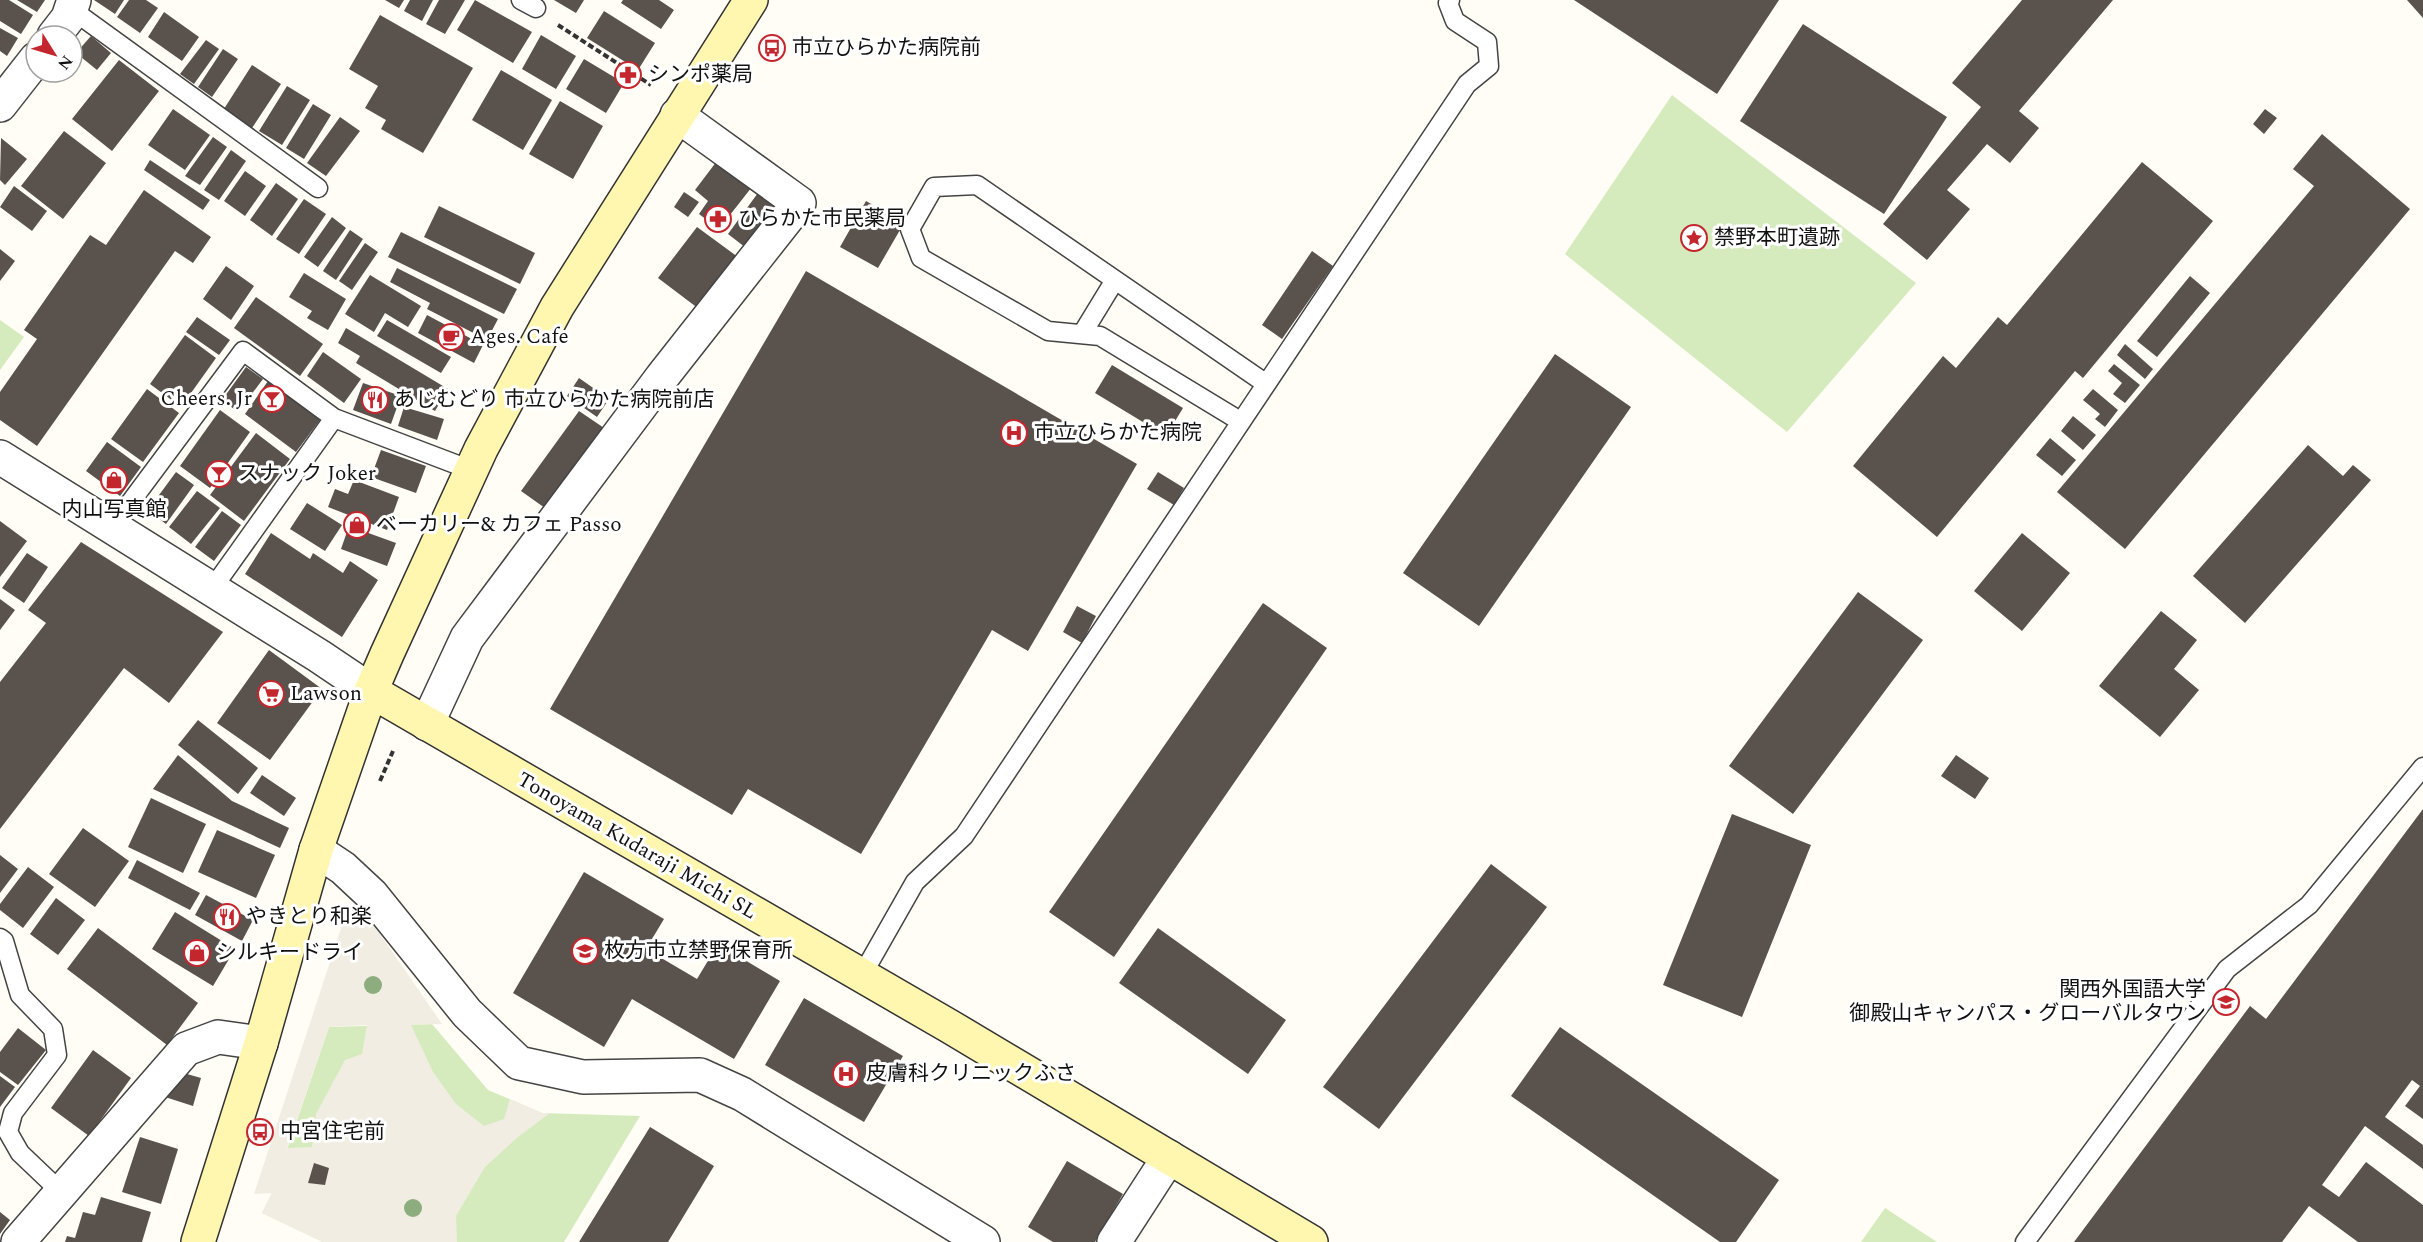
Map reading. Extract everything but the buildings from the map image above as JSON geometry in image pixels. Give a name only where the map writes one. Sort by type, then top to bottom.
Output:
[{"type":"main road","points":[[198,1242],[261,1043],[316,850],[371,691],[471,470],[557,307],[751,0]]},
{"type":"main road","name":"Tonoyama Kudaraji Michi SL","points":[[371,691],[949,1026],[1311,1242]]},
{"type":"street","points":[[0,105],[24,74]]},
{"type":"street","points":[[427,724],[467,638],[662,377],[799,203],[677,115]]},
{"type":"street","name":"Tonoyama Kudaraji Michi SL","points":[[0,457],[319,656],[371,691]]},
{"type":"street","points":[[316,850],[343,868],[372,895],[467,1013],[519,1063],[583,1077],[700,1075],[742,1094],[983,1242]]},
{"type":"street","points":[[18,1242],[186,1049],[218,1036],[261,1043]]},
{"type":"street","points":[[1114,1242],[1169,1157]]},
{"type":"lane","points":[[861,977],[915,882],[964,836],[1265,382],[1467,84],[1489,66],[1487,42],[1455,21],[1448,3],[1450,0]]},
{"type":"lane","points":[[66,15],[318,188]]},
{"type":"lane","points":[[1240,421],[1100,336],[1048,331],[921,258],[910,229],[934,187],[977,185],[1265,382]]},
{"type":"lane","points":[[1082,334],[1115,280]]},
{"type":"lane","points":[[112,527],[243,351],[334,418],[471,470]]},
{"type":"lane","points":[[212,589],[334,418]]},
{"type":"lane","points":[[2025,1242],[2227,969],[2309,905],[2423,766]]},
{"type":"lane","points":[[0,938],[4,941],[20,995],[53,1029],[57,1055],[13,1113],[8,1132],[20,1153],[62,1193]]},
{"type":"path","points":[[528,4],[651,85]]},
{"type":"green space","points":[[1672,95],[1916,283],[1787,432],[1565,254]]},
{"type":"green space","points":[[0,320],[24,337],[0,370]]},
{"type":"green space","points":[[432,1024],[488,1090],[542,1113],[640,1116],[564,1242],[323,1242],[262,1213],[272,1193],[329,1027]]},
{"type":"green space","points":[[1885,1208],[1937,1242],[1861,1242]]},
{"type":"shaded area","points":[[346,913],[369,918],[442,1024],[411,1025],[433,1072],[456,1104],[484,1126],[504,1119],[510,1099],[542,1113],[550,1113],[518,1137],[485,1167],[456,1216],[457,1242],[323,1242],[262,1213],[272,1193],[254,1194]],"holes":[[[367,1025],[362,1054],[345,1060],[316,1114],[312,1147],[287,1148],[329,1027]]]},
{"type":"place","name":"市立ひらかた病院前","points":[[772,48]]},
{"type":"place","name":"シンポ薬局","points":[[628,75]]},
{"type":"place","name":"ひらかた市民薬局","points":[[718,219]]},
{"type":"place","name":"禁野本町遺跡","points":[[1694,238]]},
{"type":"place","name":"Ages. Cafe","points":[[451,337]]},
{"type":"place","name":"Cheers. Jr","points":[[272,399]]},
{"type":"place","name":"あじむどり 市立ひらかた病院前店","points":[[375,400]]},
{"type":"place","name":"市立ひらかた病院","points":[[1014,433]]},
{"type":"place","name":"スナック Joker","points":[[219,474]]},
{"type":"place","name":"内山写真館","points":[[114,480]]},
{"type":"place","name":"ベーカリー& カフェ Passo","points":[[357,525]]},
{"type":"place","name":"Lawson","points":[[271,694]]},
{"type":"place","name":"やきとり和楽","points":[[227,917]]},
{"type":"place","name":"枚方市立禁野保育所","points":[[585,951]]},
{"type":"place","name":"シルキードライ","points":[[197,953]]},
{"type":"place","name":"関西外国語大学 御殿山キャンパス・グローバルタウン","points":[[2226,1002]]},
{"type":"place","name":"皮膚科クリニックふさ","points":[[846,1074]]},
{"type":"place","name":"中宮住宅前","points":[[260,1132]]}]
